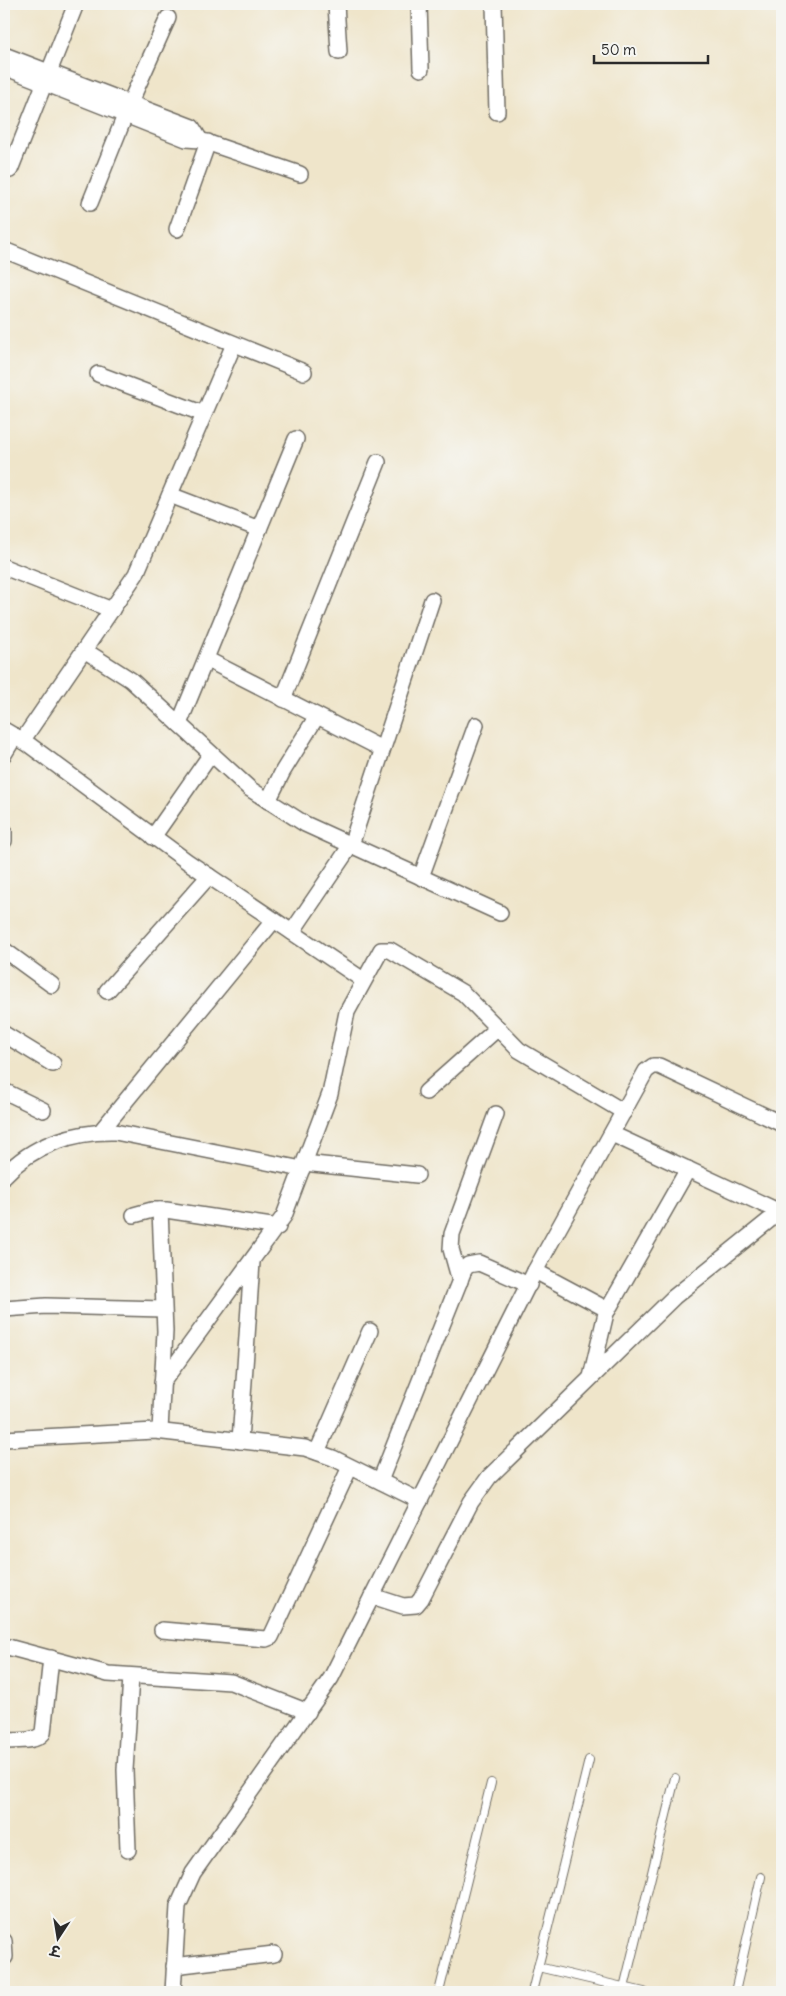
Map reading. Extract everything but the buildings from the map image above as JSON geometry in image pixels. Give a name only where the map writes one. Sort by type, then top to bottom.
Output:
[{"type":"street","points":[[10,170],[76,4]]},
{"type":"street","points":[[336,4],[339,52]]},
{"type":"street","points":[[419,4],[421,69]]},
{"type":"street","points":[[494,4],[496,112]]},
{"type":"street","points":[[90,203],[128,109],[168,18]]},
{"type":"street","points":[[4,55],[46,77],[128,109],[192,127],[204,141],[300,174]]},
{"type":"street","points":[[4,67],[46,77]]},
{"type":"street","points":[[177,229],[204,141]]},
{"type":"street","points":[[4,250],[304,372]]},
{"type":"street","points":[[4,754],[14,736],[84,650],[136,574],[234,344]]},
{"type":"street","points":[[98,374],[204,414]]},
{"type":"street","points":[[179,724],[296,439]]},
{"type":"street","points":[[283,699],[378,462]]},
{"type":"street","points":[[170,495],[259,529]]},
{"type":"street","points":[[4,567],[112,610]]},
{"type":"street","points":[[292,932],[351,845],[432,600]]},
{"type":"street","points":[[84,650],[120,671],[250,789],[268,802],[305,824],[500,913]]},
{"type":"street","points":[[206,659],[382,749]]},
{"type":"street","points":[[268,802],[283,771],[317,716]]},
{"type":"street","points":[[421,877],[476,726]]},
{"type":"street","points":[[14,736],[153,837],[363,980]]},
{"type":"street","points":[[153,837],[211,754]]},
{"type":"street","points":[[4,831],[6,833],[4,841]]},
{"type":"street","points":[[108,991],[209,876]]},
{"type":"street","points":[[101,1131],[274,920]]},
{"type":"street","points":[[4,950],[52,984]]},
{"type":"street","points":[[162,1383],[278,1227],[330,1094],[347,1012],[377,954],[381,950],[390,950],[463,993],[518,1050],[624,1112]]},
{"type":"street","points":[[426,1092],[498,1028]]},
{"type":"street","points":[[4,1034],[53,1064]]},
{"type":"street","points":[[173,1992],[178,1906],[187,1884],[331,1678],[532,1278],[646,1071],[653,1066],[782,1124]]},
{"type":"street","points":[[4,1091],[43,1110]]},
{"type":"street","points":[[460,1281],[451,1249],[452,1234],[496,1114]]},
{"type":"street","points":[[4,1175],[40,1148],[64,1138],[91,1131],[115,1132],[303,1166],[417,1175]]},
{"type":"street","points":[[372,1596],[403,1606],[416,1605],[480,1488],[674,1297],[781,1211],[612,1134]]},
{"type":"street","points":[[591,1377],[608,1310],[688,1170]]},
{"type":"street","points":[[134,1215],[160,1210],[278,1227]]},
{"type":"street","points":[[160,1210],[165,1331],[160,1431]]},
{"type":"street","points":[[240,1440],[252,1262]]},
{"type":"street","points":[[380,1481],[468,1265],[479,1263],[532,1278],[608,1310]]},
{"type":"street","points":[[4,1309],[46,1306],[163,1309]]},
{"type":"street","points":[[318,1452],[370,1330]]},
{"type":"street","points":[[4,1439],[160,1431],[240,1440],[318,1452],[420,1501]]},
{"type":"street","points":[[162,1630],[266,1639],[272,1637],[350,1467]]},
{"type":"street","points":[[4,1646],[108,1674],[131,1677],[231,1682],[308,1712]]},
{"type":"street","points":[[4,1741],[33,1739],[43,1733],[51,1658]]},
{"type":"street","points":[[128,1850],[125,1770],[131,1677]]},
{"type":"street","points":[[4,1941],[6,1958]]},
{"type":"street","points":[[174,1966],[274,1954]]},
{"type":"lane","points":[[532,1992],[589,1760]]},
{"type":"lane","points":[[624,1990],[675,1778]]},
{"type":"lane","points":[[439,1992],[491,1783]]},
{"type":"lane","points":[[735,1992],[761,1877]]},
{"type":"lane","points":[[538,1966],[624,1990],[644,1992]]}]
